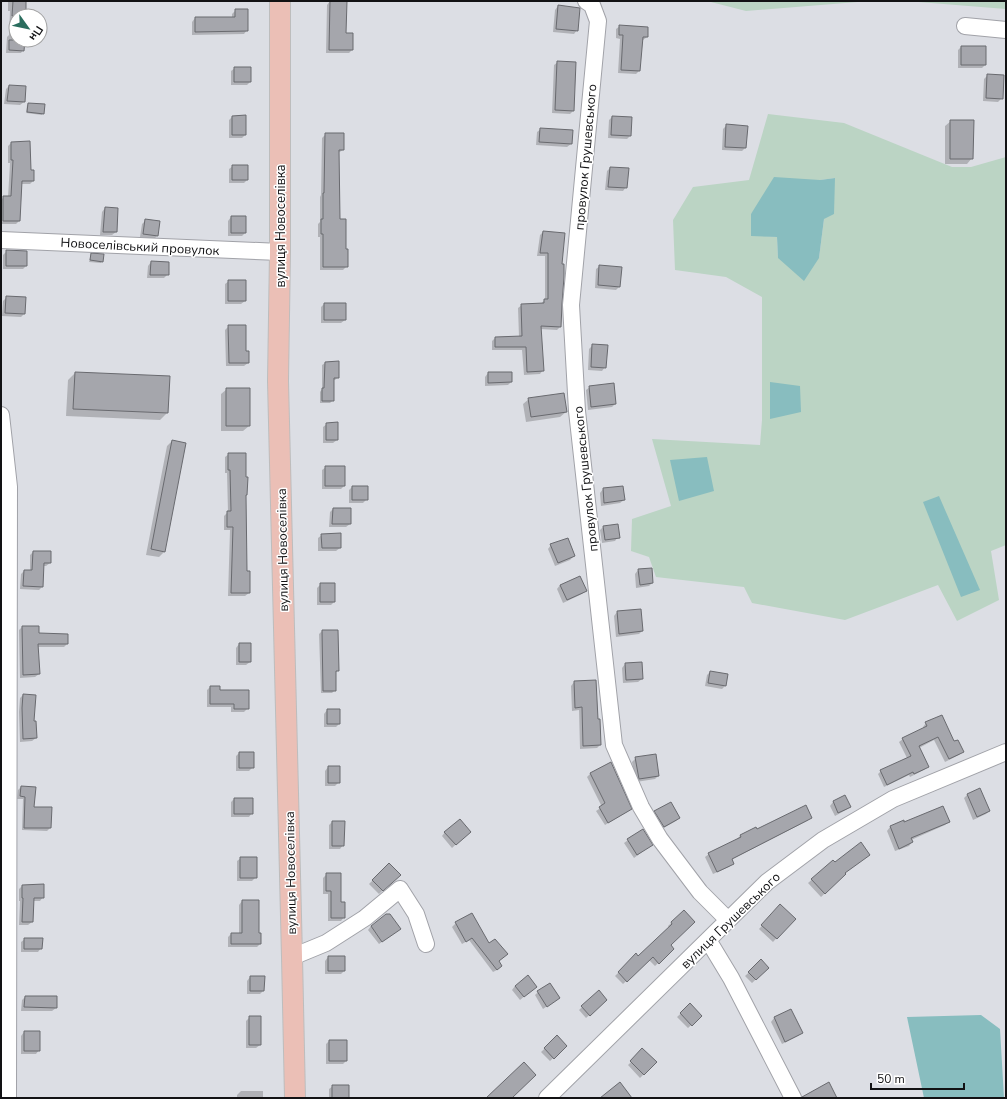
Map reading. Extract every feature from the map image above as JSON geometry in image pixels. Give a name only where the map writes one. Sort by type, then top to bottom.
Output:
[{"type":"main road","name":"вулиця Новоселівка","points":[[280,1],[280,252],[278,381],[295,1098]]},
{"type":"street","name":"провулок Грушевського","points":[[589,3],[598,21],[571,305],[577,411],[614,745],[641,807],[660,839],[700,892],[727,919]]},
{"type":"street","points":[[965,26],[1006,30]]},
{"type":"street","name":"Новоселівський провулок","points":[[1,240],[280,252]]},
{"type":"street","points":[[1,415],[9,487],[8,1098]]},
{"type":"street","name":"вулиця Грушевського","points":[[547,1098],[708,940],[727,919],[767,882],[823,840],[893,799],[1006,752]]},
{"type":"street","points":[[292,956],[326,943],[365,918],[400,889],[416,914],[426,944]]},
{"type":"street","points":[[708,940],[731,978],[793,1098]]},
{"type":"green space","points":[[707,1],[870,1],[746,11]]},
{"type":"green space","points":[[906,1],[1006,1],[1006,9]]},
{"type":"green space","points":[[768,114],[844,123],[952,167],[971,167],[1006,157],[1006,545],[991,551],[999,600],[957,621],[938,585],[845,620],[752,603],[744,587],[656,577],[649,557],[631,551],[632,519],[671,506],[652,439],[760,445],[762,420],[762,297],[726,277],[675,270],[673,220],[693,187],[749,180]],"holes":[[[835,178],[824,219],[819,258],[778,258],[777,237],[751,235],[751,214],[820,180]]]},
{"type":"water","points":[[774,177],[820,180],[835,178],[834,214],[824,219],[819,258],[804,281],[778,258],[777,237],[751,236],[751,214]]},
{"type":"water","points":[[770,382],[800,386],[801,412],[770,419]]},
{"type":"water","points":[[707,457],[714,491],[679,501],[670,460]]},
{"type":"water","points":[[939,496],[980,590],[961,597],[923,502]]},
{"type":"water","points":[[981,1015],[1000,1029],[1004,1098],[924,1098],[907,1017]]},
{"type":"building","points":[[13,1],[26,1],[26,8],[13,8]]},
{"type":"building","points":[[330,1],[347,1],[346,33],[353,33],[353,50],[329,50]]},
{"type":"building","points":[[558,5],[580,8],[578,31],[556,29]]},
{"type":"building","points":[[235,9],[248,9],[248,31],[195,32],[195,17],[235,17]]},
{"type":"building","points":[[619,25],[648,27],[648,37],[643,37],[640,71],[621,70],[623,35],[619,35]]},
{"type":"building","points":[[961,46],[986,46],[986,65],[961,65]]},
{"type":"building","points":[[9,48],[24,48],[24,51],[9,50]]},
{"type":"building","points":[[557,61],[576,62],[574,111],[555,110]]},
{"type":"building","points":[[234,67],[251,67],[251,82],[234,82]]},
{"type":"building","points":[[987,74],[1004,75],[1003,99],[986,98]]},
{"type":"building","points":[[9,85],[26,86],[25,102],[7,101]]},
{"type":"building","points":[[28,103],[45,104],[44,114],[27,112]]},
{"type":"building","points":[[246,115],[246,135],[232,135],[232,116]]},
{"type":"building","points":[[612,116],[632,117],[631,136],[611,135]]},
{"type":"building","points":[[950,120],[974,120],[973,159],[950,159]]},
{"type":"building","points":[[726,124],[748,126],[746,148],[725,147]]},
{"type":"building","points":[[540,128],[573,130],[572,144],[539,142]]},
{"type":"building","points":[[325,133],[344,133],[344,150],[339,150],[340,219],[346,219],[346,249],[348,249],[348,267],[323,267],[323,234],[321,234],[321,219],[323,219]]},
{"type":"building","points":[[30,141],[31,170],[34,170],[34,181],[22,181],[20,221],[3,221],[3,196],[11,196],[13,160],[11,160],[11,142]]},
{"type":"building","points":[[232,165],[248,165],[248,180],[232,180]]},
{"type":"building","points":[[610,167],[629,168],[627,188],[608,187]]},
{"type":"building","points":[[105,207],[118,208],[117,232],[103,232]]},
{"type":"building","points":[[231,216],[246,216],[246,233],[231,233]]},
{"type":"building","points":[[145,219],[160,221],[158,236],[143,234]]},
{"type":"building","points":[[543,231],[565,233],[562,264],[564,264],[564,277],[561,327],[541,326],[544,371],[527,372],[526,347],[495,347],[495,337],[522,336],[521,304],[544,303],[544,299],[548,299],[548,253],[540,253]]},
{"type":"building","points":[[6,250],[27,251],[27,266],[6,266]]},
{"type":"building","points":[[91,253],[104,254],[103,262],[90,260]]},
{"type":"building","points":[[151,261],[169,262],[169,275],[150,275]]},
{"type":"building","points":[[599,265],[622,267],[620,287],[598,285]]},
{"type":"building","points":[[228,280],[246,280],[246,301],[228,301]]},
{"type":"building","points":[[6,296],[26,297],[25,314],[5,313]]},
{"type":"building","points":[[324,303],[346,303],[346,320],[324,320]]},
{"type":"building","points":[[228,325],[246,325],[246,351],[249,351],[249,363],[229,363]]},
{"type":"building","points":[[592,344],[608,345],[606,368],[591,367]]},
{"type":"building","points":[[339,361],[339,378],[334,378],[334,401],[322,401],[325,362]]},
{"type":"building","points":[[75,372],[170,376],[168,413],[73,409]]},
{"type":"building","points":[[488,372],[512,372],[512,382],[488,383]]},
{"type":"building","points":[[614,383],[616,404],[591,407],[589,386]]},
{"type":"building","points":[[226,388],[250,388],[250,426],[226,426]]},
{"type":"building","points":[[564,393],[567,412],[531,417],[528,398]]},
{"type":"building","points":[[338,422],[338,440],[326,440],[326,423]]},
{"type":"building","points":[[172,440],[186,443],[165,552],[151,549]]},
{"type":"building","points":[[228,453],[246,453],[246,477],[248,477],[246,495],[247,571],[250,571],[250,593],[231,593],[233,527],[227,527],[227,511],[231,511]]},
{"type":"building","points":[[325,466],[345,466],[345,486],[325,486]]},
{"type":"building","points":[[352,486],[368,486],[368,500],[352,500]]},
{"type":"building","points":[[623,486],[625,500],[604,503],[603,488]]},
{"type":"building","points":[[333,508],[351,508],[351,524],[332,524]]},
{"type":"building","points":[[618,524],[620,538],[605,540],[603,526]]},
{"type":"building","points":[[341,533],[341,548],[322,548],[321,534]]},
{"type":"building","points":[[568,538],[575,556],[558,563],[550,544]]},
{"type":"building","points":[[33,551],[51,551],[51,563],[44,563],[43,587],[23,586],[24,570],[32,570]]},
{"type":"building","points":[[652,568],[653,583],[640,585],[638,569]]},
{"type":"building","points":[[580,576],[587,591],[567,600],[560,585]]},
{"type":"building","points":[[320,583],[335,583],[335,602],[320,602]]},
{"type":"building","points":[[641,609],[643,631],[619,634],[617,611]]},
{"type":"building","points":[[22,626],[39,626],[39,633],[68,634],[68,644],[38,644],[40,674],[23,675]]},
{"type":"building","points":[[322,630],[338,630],[339,671],[336,671],[336,691],[323,691]]},
{"type":"building","points":[[239,643],[251,643],[251,662],[239,662]]},
{"type":"building","points":[[642,662],[643,679],[626,680],[625,663]]},
{"type":"building","points":[[710,671],[728,674],[726,686],[708,683]]},
{"type":"building","points":[[596,680],[601,745],[583,746],[582,707],[575,708],[574,681]]},
{"type":"building","points":[[210,686],[220,686],[220,690],[249,690],[249,709],[234,709],[234,704],[210,704]]},
{"type":"building","points":[[23,694],[36,695],[34,721],[36,721],[37,738],[23,739]]},
{"type":"building","points":[[327,709],[340,709],[340,724],[327,724]]},
{"type":"building","points":[[942,715],[954,741],[958,740],[964,752],[949,759],[938,737],[919,746],[929,767],[914,774],[913,772],[887,785],[880,770],[911,756],[902,738],[927,726],[925,722]]},
{"type":"building","points":[[239,752],[254,752],[254,768],[239,768]]},
{"type":"building","points":[[656,754],[659,776],[639,779],[635,757]]},
{"type":"building","points":[[611,762],[632,809],[608,823],[599,807],[605,803],[590,773]]},
{"type":"building","points":[[328,766],[340,766],[340,783],[328,783]]},
{"type":"building","points":[[21,786],[36,787],[34,807],[52,807],[51,828],[24,828],[25,797],[20,796]]},
{"type":"building","points":[[980,788],[990,811],[977,817],[967,794]]},
{"type":"building","points":[[845,795],[851,807],[838,813],[833,801]]},
{"type":"building","points":[[234,798],[253,798],[253,814],[234,814]]},
{"type":"building","points":[[671,802],[680,818],[664,827],[654,811]]},
{"type":"building","points":[[806,805],[812,818],[732,859],[734,864],[717,872],[708,853],[741,837],[740,835],[756,827],[757,829]]},
{"type":"building","points":[[943,806],[950,822],[911,838],[913,842],[899,849],[890,826],[904,820],[904,822]]},
{"type":"building","points":[[460,819],[471,832],[456,845],[444,832]]},
{"type":"building","points":[[332,821],[345,821],[344,846],[332,846]]},
{"type":"building","points":[[643,829],[653,845],[637,855],[627,839]]},
{"type":"building","points":[[861,842],[870,855],[845,873],[846,874],[825,894],[811,879],[833,860],[835,862]]},
{"type":"building","points":[[240,857],[257,857],[257,878],[240,878]]},
{"type":"building","points":[[389,863],[401,875],[383,891],[372,880]]},
{"type":"building","points":[[326,873],[341,873],[341,902],[345,902],[345,918],[331,918],[331,891],[326,891]]},
{"type":"building","points":[[44,884],[44,898],[34,898],[33,922],[22,922],[22,885]]},
{"type":"building","points":[[242,900],[259,900],[259,933],[261,933],[261,944],[231,944],[231,933],[242,933]]},
{"type":"building","points":[[780,904],[796,919],[777,939],[761,925]]},
{"type":"building","points":[[684,910],[695,922],[671,945],[674,949],[659,964],[653,957],[627,982],[618,972],[636,953],[638,956],[672,924],[671,922]]},
{"type":"building","points":[[472,913],[489,943],[495,939],[508,954],[499,961],[502,966],[497,970],[472,938],[466,942],[455,922]]},
{"type":"building","points":[[386,914],[390,914],[401,929],[382,942],[371,926]]},
{"type":"building","points":[[24,938],[43,938],[42,949],[24,949]]},
{"type":"building","points":[[328,956],[345,956],[345,971],[328,971]]},
{"type":"building","points":[[761,959],[769,968],[756,980],[748,972]]},
{"type":"building","points":[[528,975],[537,987],[524,997],[515,986]]},
{"type":"building","points":[[250,976],[265,976],[264,991],[250,991]]},
{"type":"building","points":[[550,983],[560,998],[547,1007],[537,991]]},
{"type":"building","points":[[599,990],[607,1000],[590,1016],[581,1006]]},
{"type":"building","points":[[25,996],[57,996],[57,1008],[24,1007]]},
{"type":"building","points":[[690,1003],[702,1016],[692,1026],[680,1013]]},
{"type":"building","points":[[791,1009],[803,1033],[785,1042],[774,1017]]},
{"type":"building","points":[[249,1016],[261,1016],[261,1045],[249,1045]]},
{"type":"building","points":[[24,1031],[40,1031],[40,1051],[24,1051]]},
{"type":"building","points":[[557,1035],[567,1046],[554,1059],[544,1048]]},
{"type":"building","points":[[329,1040],[347,1040],[347,1061],[329,1061]]},
{"type":"building","points":[[642,1048],[657,1062],[644,1075],[630,1061]]},
{"type":"building","points":[[524,1062],[536,1075],[512,1098],[486,1098]]},
{"type":"building","points":[[620,1082],[632,1098],[600,1098]]},
{"type":"building","points":[[829,1082],[837,1098],[802,1098],[802,1097]]},
{"type":"building","points":[[332,1085],[349,1085],[349,1098],[332,1098]]}]
